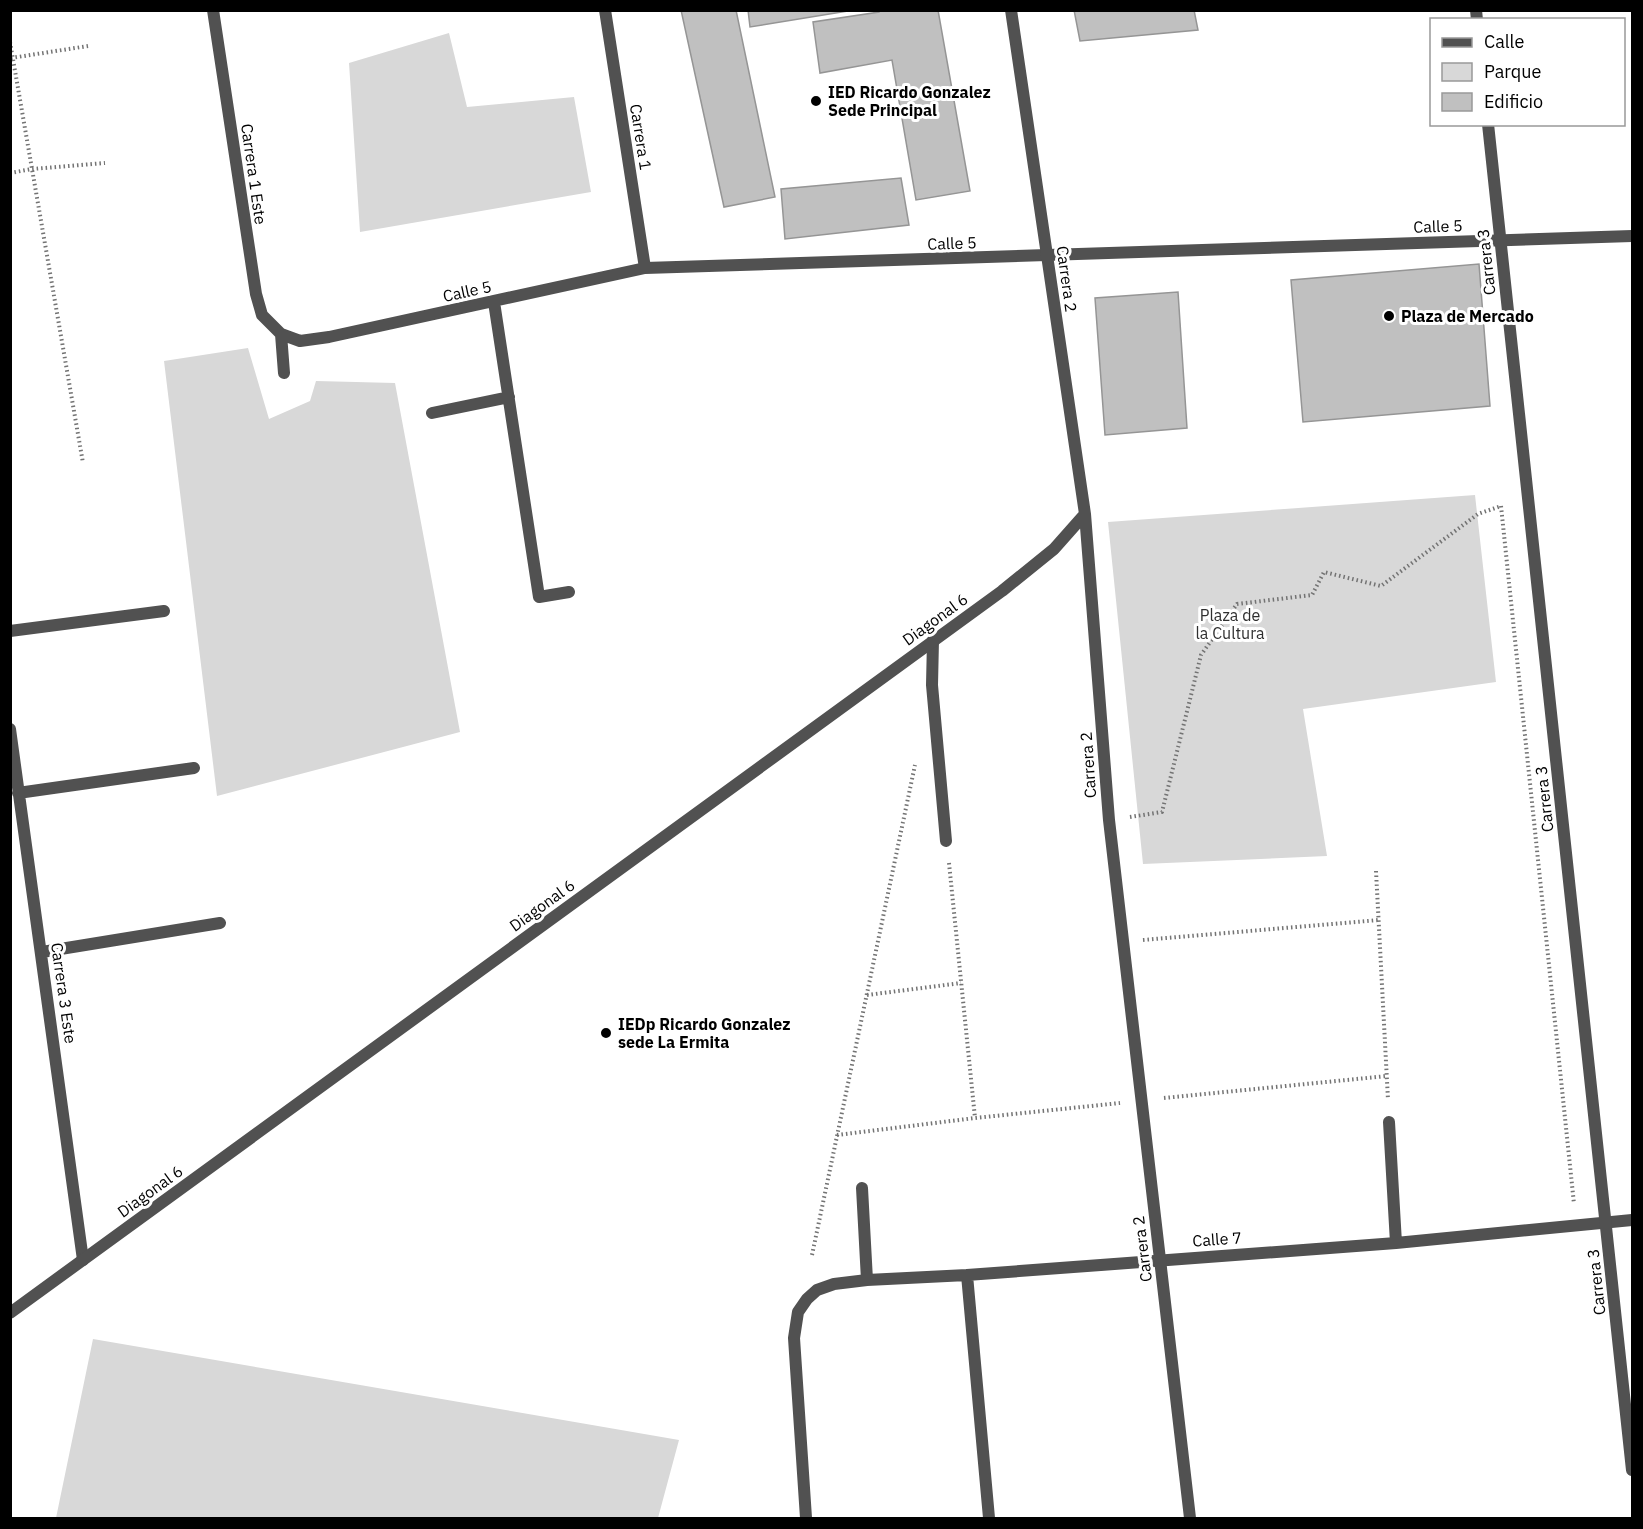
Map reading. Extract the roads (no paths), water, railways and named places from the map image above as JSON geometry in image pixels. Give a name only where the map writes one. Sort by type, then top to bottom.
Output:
[{"type":"street","name":"Carrera 1 Este","points":[[213,10],[256,294],[262,315],[281,334]]},
{"type":"street","name":"Carrera 1","points":[[605,10],[645,268]]},
{"type":"street","name":"Carrera 2","points":[[1011,10],[1085,514],[1109,820],[1190,1518]]},
{"type":"street","name":"Carrera 3","points":[[1488,126],[1632,1470]]},
{"type":"street","name":"Calle 5","points":[[281,334],[300,341],[329,337],[645,268],[1632,236]]},
{"type":"street","points":[[494,302],[539,597],[569,592]]},
{"type":"street","points":[[281,334],[284,373]]},
{"type":"street","points":[[432,413],[508,397]]},
{"type":"street","name":"Diagonal 6","points":[[10,1313],[1002,591],[1054,549],[1085,514]]},
{"type":"street","points":[[10,631],[164,611]]},
{"type":"street","points":[[933,640],[932,685],[946,841]]},
{"type":"street","name":"Carrera 3 Este","points":[[10,729],[83,1260]]},
{"type":"street","points":[[18,793],[194,768]]},
{"type":"street","points":[[42,952],[220,923]]},
{"type":"street","points":[[1389,1122],[1396,1243]]},
{"type":"street","points":[[862,1188],[867,1280]]},
{"type":"street","name":"Calle 7","points":[[806,1518],[794,1338],[798,1312],[807,1299],[818,1290],[834,1284],[1396,1243],[1632,1220]]},
{"type":"street","points":[[967,1275],[989,1518]]},
{"type":"place","name":"IED Ricardo Gonzalez Sede Principal","points":[[816,101]]},
{"type":"place","name":"Plaza de Mercado","points":[[1389,316]]},
{"type":"place","name":"IEDp Ricardo Gonzalez sede La Ermita","points":[[606,1033]]},
{"type":"park label","name":"Plaza de la Cultura","points":[[1230,624]]}]
